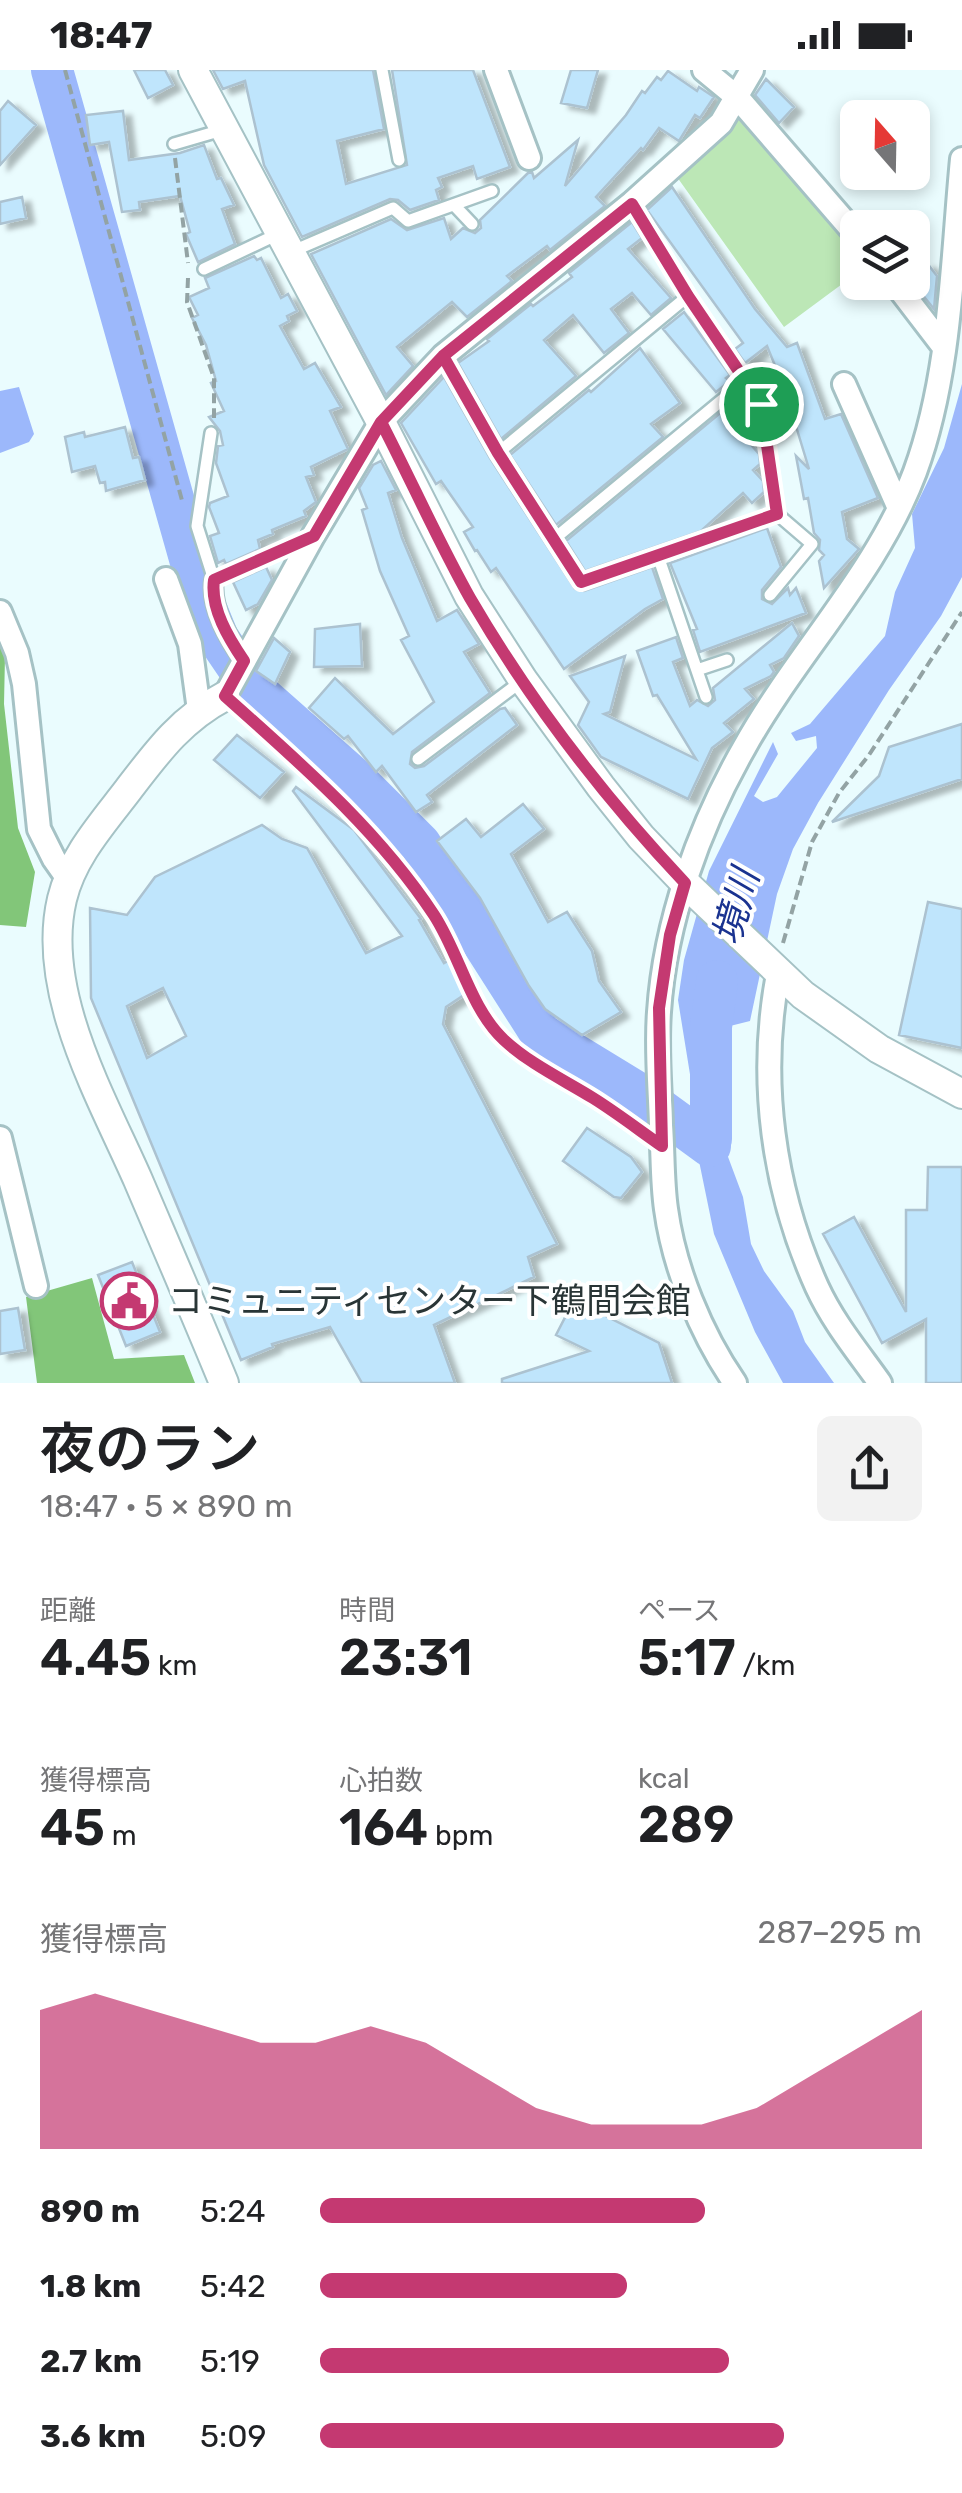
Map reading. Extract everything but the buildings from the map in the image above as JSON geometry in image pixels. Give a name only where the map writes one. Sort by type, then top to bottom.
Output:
[{"type":"street","points":[[193,70],[469,596],[522,680],[601,787],[688,885],[775,971],[852,1032],[962,1094]]},
{"type":"street","points":[[496,70],[529,158]]},
{"type":"street","points":[[704,70],[738,98],[840,216]]},
{"type":"street","points":[[224,1383],[74,1030],[59,968],[61,902],[68,878],[84,846],[172,733],[199,710],[225,696],[381,422],[443,356],[632,204],[721,123],[752,70]]},
{"type":"street","points":[[736,1383],[722,1364],[677,1257],[666,1209],[658,1036],[663,972],[717,798],[745,744],[876,549],[914,472],[936,396],[962,159]]},
{"type":"street","points":[[908,300],[943,346]]},
{"type":"street","points":[[843,399],[898,506]]},
{"type":"street","points":[[166,579],[190,644],[199,710]]},
{"type":"street","points":[[214,580],[212,590],[226,635],[244,661]]},
{"type":"street","points":[[0,612],[17,653],[24,684],[39,829],[68,878]]},
{"type":"street","points":[[775,971],[768,1097],[783,1185],[818,1289],[880,1383]]},
{"type":"street","points":[[0,1138],[36,1286]]},
{"type":"lane","points":[[382,70],[399,160]]},
{"type":"lane","points":[[174,144],[224,129]]},
{"type":"lane","points":[[204,269],[393,208],[408,222],[492,191]]},
{"type":"lane","points":[[632,204],[761,404],[777,514],[812,544],[770,595]]},
{"type":"lane","points":[[454,205],[472,224]]},
{"type":"lane","points":[[498,453],[688,296]]},
{"type":"lane","points":[[443,356],[498,453],[581,582],[777,514]]},
{"type":"lane","points":[[554,540],[745,381]]},
{"type":"lane","points":[[211,434],[197,526],[214,580],[314,536]]},
{"type":"lane","points":[[658,556],[706,698]]},
{"type":"lane","points":[[697,670],[726,660]]},
{"type":"lane","points":[[418,759],[522,680]]},
{"type":"path","points":[[65,70],[180,500],[197,526]]},
{"type":"path","points":[[174,144],[188,271],[187,302],[214,378],[216,406],[211,434]]},
{"type":"path","points":[[775,971],[812,842],[840,793],[870,756],[962,612]]},
{"type":"path","points":[[225,696],[353,813],[400,870],[434,915],[486,1019],[505,1041],[662,1136]]},
{"type":"green space","points":[[743,119],[840,232],[840,286],[784,327],[677,177],[720,142],[735,121]]},
{"type":"green space","points":[[0,645],[5,656],[4,704],[18,828],[35,872],[26,927],[0,925]]},
{"type":"green space","points":[[92,1278],[114,1359],[184,1355],[195,1383],[37,1383],[26,1297]]},
{"type":"water","points":[[962,384],[962,577],[941,616],[818,803],[793,849],[777,894],[750,1021],[730,1026],[704,1042],[718,1130],[743,1197],[751,1244],[764,1271],[793,1311],[805,1342],[834,1383],[783,1383],[755,1332],[714,1234],[699,1161],[694,1099],[678,1000],[684,960],[709,871],[773,742],[778,754],[754,796],[763,802],[777,797],[817,748],[816,736],[796,741],[791,733],[810,724],[885,636],[895,592],[915,548],[912,514],[944,448]]},
{"type":"water","points":[[19,387],[34,434],[29,442],[0,453],[0,391]]},
{"type":"waterway","points":[[52,70],[200,594],[218,638],[252,688],[356,780],[420,844],[541,1034],[636,1092],[710,1146]]},
{"type":"waterway","name":"境川","points":[[711,1139],[711,1027],[717,981]]},
{"type":"place","name":"コミュニティセンター下鶴間会館","points":[[129,1301]]},
{"type":"route","points":[[761,404],[632,204],[443,356],[381,422],[314,536],[214,580],[212,590],[226,635],[244,661],[225,696],[353,813],[400,870],[434,915],[486,1019],[505,1041],[532,1061],[662,1146],[659,1008],[670,935],[685,883],[601,787],[508,658],[469,596],[381,422],[443,356],[498,453],[581,582],[777,514],[761,404]]}]
